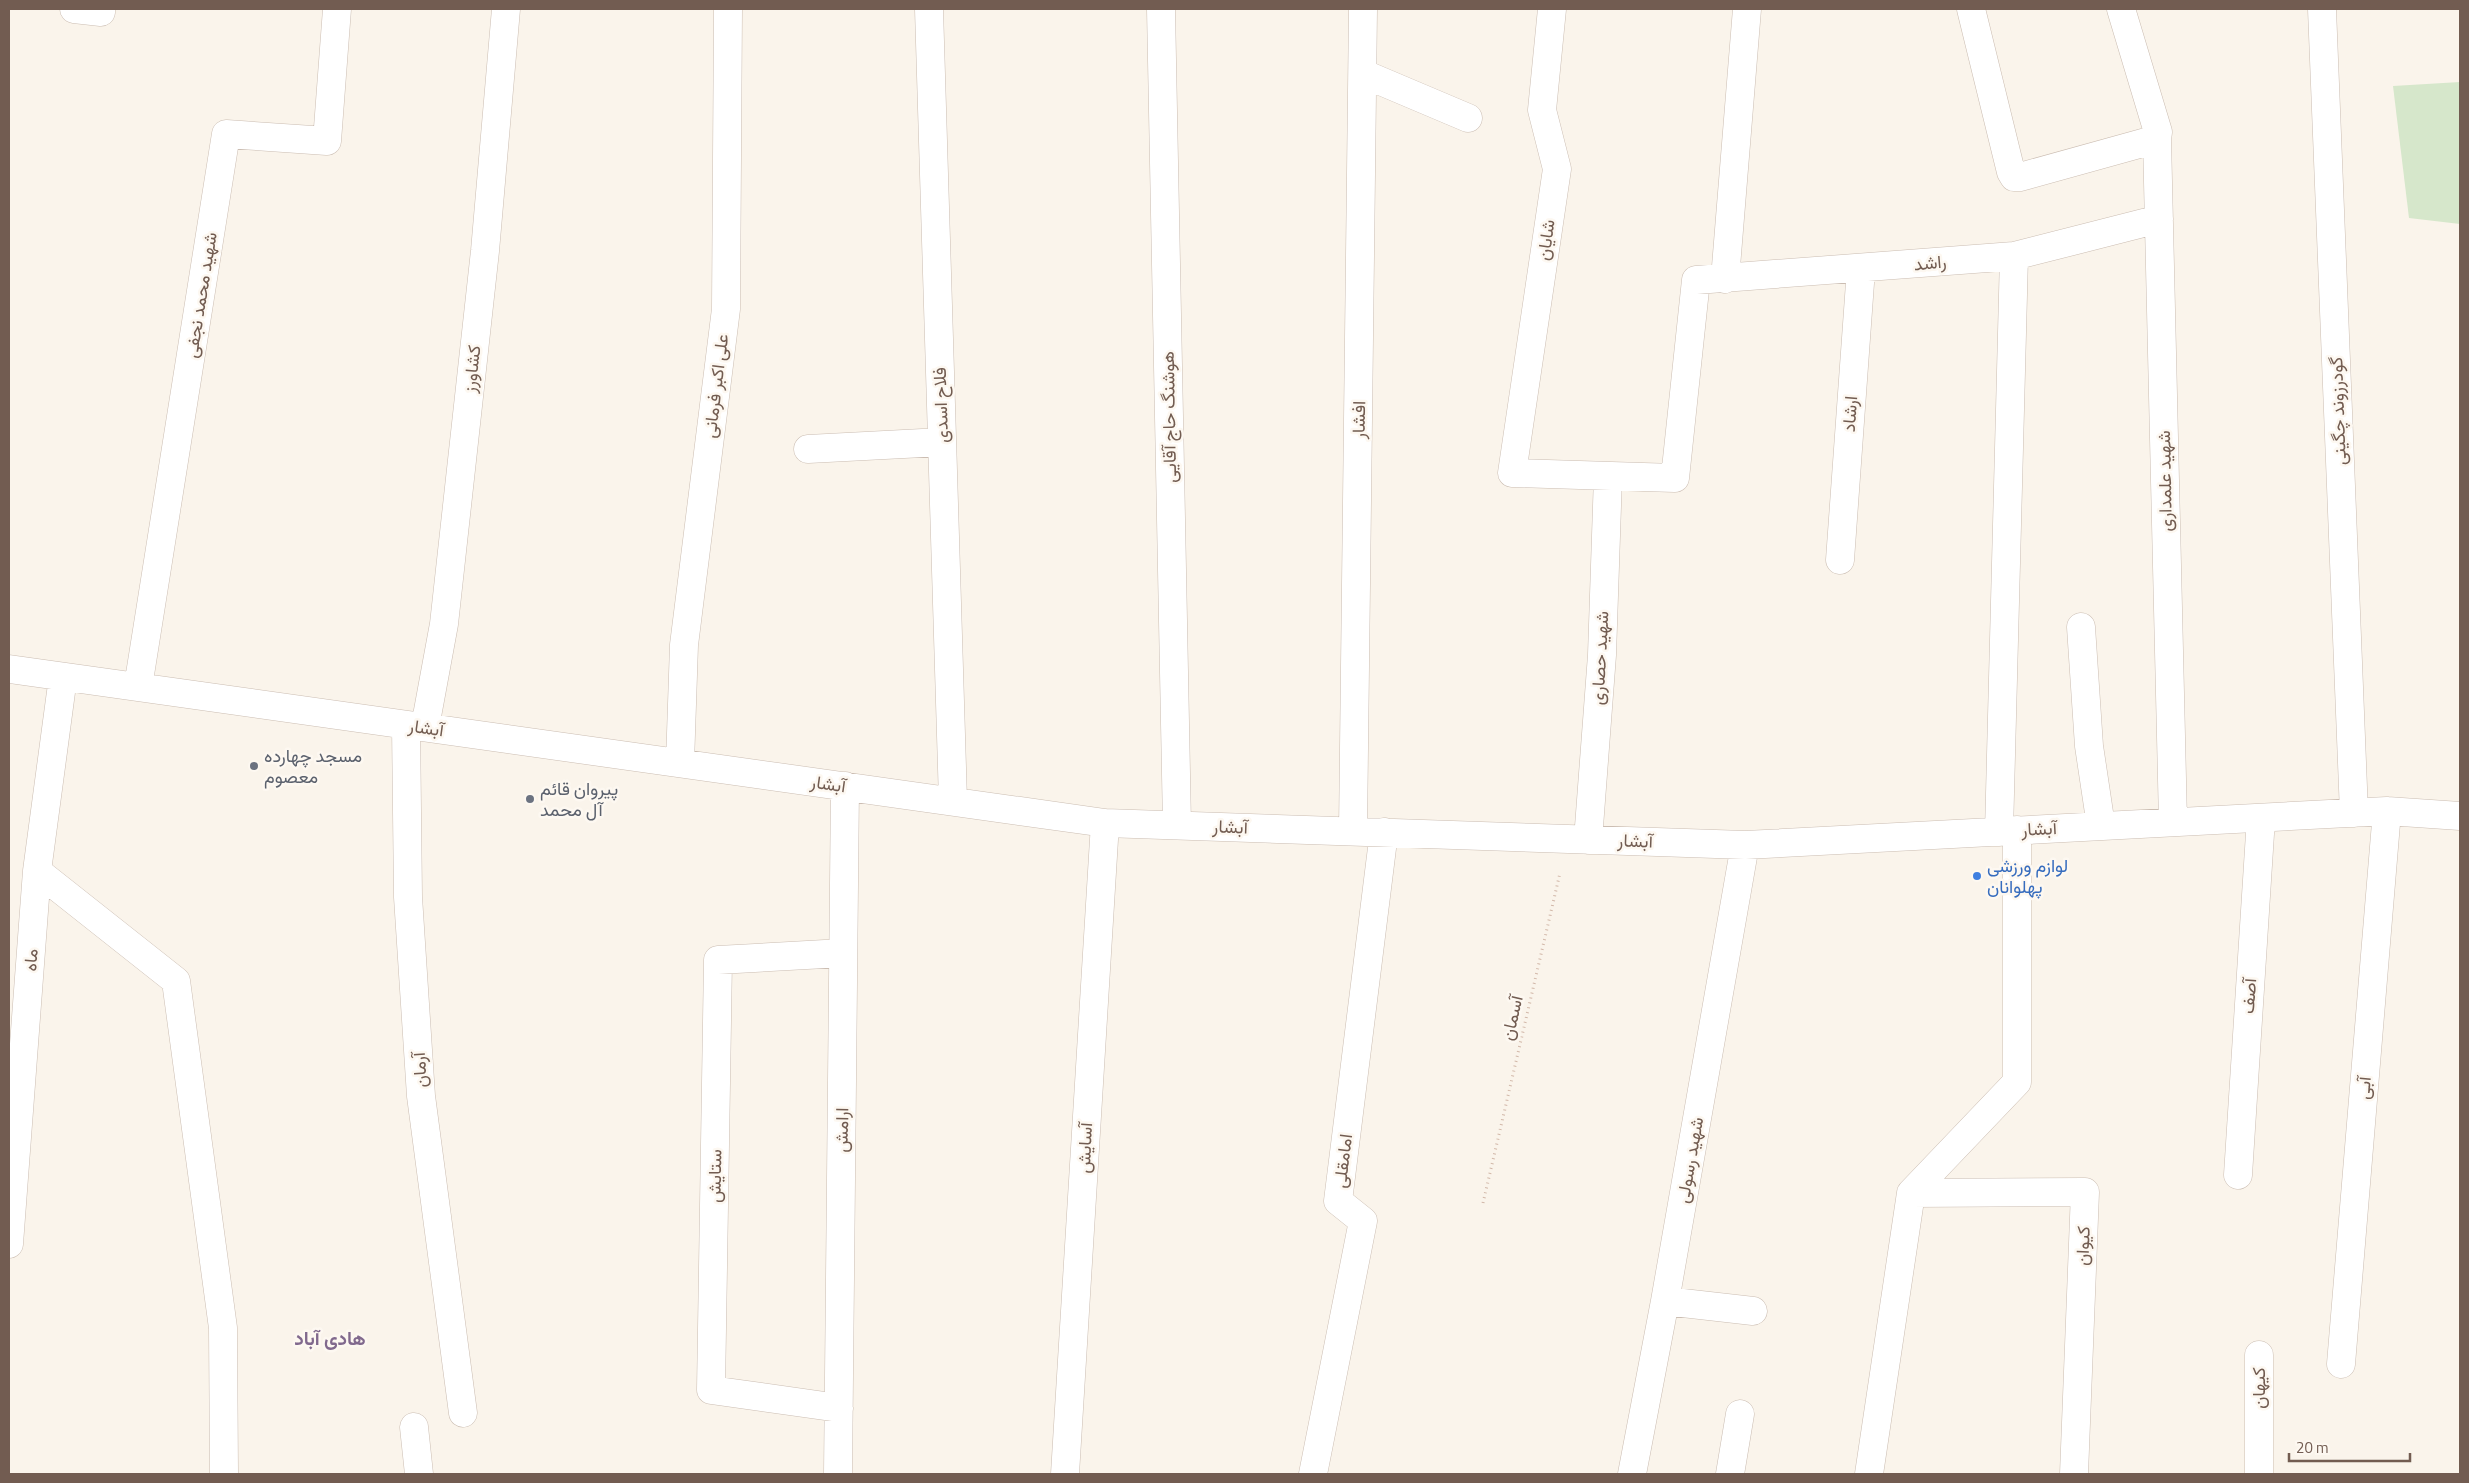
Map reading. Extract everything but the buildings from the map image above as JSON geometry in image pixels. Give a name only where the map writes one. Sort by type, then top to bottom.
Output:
[{"type":"street","points":[[74,9],[101,12],[101,9]]},
{"type":"street","name":"شهید محمد نجفی","points":[[138,687],[226,134],[327,141],[337,9]]},
{"type":"street","name":"کشاورز","points":[[416,726],[444,624],[485,252],[506,9]]},
{"type":"street","name":"علی اکبر فرمانی","points":[[680,763],[684,646],[726,309],[728,9]]},
{"type":"street","name":"فلاح اسدی","points":[[929,9],[953,801]]},
{"type":"street","name":"هوشنگ حاج آقایی","points":[[1161,9],[1178,825]]},
{"type":"street","name":"افشار","points":[[1353,831],[1364,74],[1363,9]]},
{"type":"street","name":"شایان","points":[[1552,9],[1542,110],[1557,169],[1512,473],[1608,476]]},
{"type":"street","points":[[1725,279],[1747,9]]},
{"type":"street","points":[[1971,9],[2014,177],[2158,139]]},
{"type":"street","name":"شهید علمداری","points":[[2121,9],[2158,132],[2173,822]]},
{"type":"street","name":"گودرزوند چگینی","points":[[2322,9],[2354,813]]},
{"type":"street","points":[[1364,74],[1468,118]]},
{"type":"street","name":"راشد","points":[[1608,476],[1676,478],[1696,280],[2014,256],[2159,219]]},
{"type":"street","points":[[1869,1474],[1910,1193],[2017,1082],[2008,831],[2014,256]]},
{"type":"street","name":"ارشاد","points":[[1840,560],[1861,269]]},
{"type":"street","points":[[808,448],[942,442]]},
{"type":"street","name":"شهید حصاری","points":[[1578,839],[1602,655],[1608,476]]},
{"type":"street","points":[[2081,628],[2089,746],[2101,826]]},
{"type":"street","name":"آبشار","points":[[9,669],[1105,822],[1745,845],[2387,811],[2460,816]]},
{"type":"street","name":"ماه","points":[[9,1244],[37,871],[63,677]]},
{"type":"street","name":"آرمان","points":[[416,726],[408,897],[421,1096],[463,1413]]},
{"type":"street","name":"ارامش","points":[[838,1474],[845,786]]},
{"type":"street","name":"آبی","points":[[2341,1364],[2387,811]]},
{"type":"street","name":"آصف","points":[[2238,1175],[2261,818]]},
{"type":"street","name":"آسایش","points":[[1066,1474],[1105,822]]},
{"type":"street","name":"امامقلی","points":[[1313,1474],[1363,1221],[1338,1201],[1384,832]]},
{"type":"street","name":"شهید رسولی","points":[[1632,1474],[1666,1301],[1745,845]]},
{"type":"street","points":[[37,871],[176,981],[223,1328],[224,1474]]},
{"type":"street","name":"ستایش","points":[[839,1408],[711,1390],[718,960],[843,952]]},
{"type":"street","name":"کیوان","points":[[1910,1193],[2085,1192],[2074,1474]]},
{"type":"street","points":[[1666,1301],[1753,1311]]},
{"type":"street","name":"کیهان","points":[[2259,1355],[2259,1474]]},
{"type":"street","points":[[1730,1474],[1740,1414]]},
{"type":"street","points":[[414,1427],[419,1474]]},
{"type":"path","name":"آسمان","points":[[1483,1203],[1578,839]]},
{"type":"green space","points":[[2460,82],[2460,224],[2409,218],[2393,86]]},
{"type":"place","name":"مسجد چهارده معصوم","points":[[254,766]]},
{"type":"place","name":"پیروان قائم آل محمد","points":[[530,799]]},
{"type":"place","name":"لوازم ورزشی پهلوانان","points":[[1977,876]]},
{"type":"district","name":"هادی آباد","points":[[330,1338]]}]
